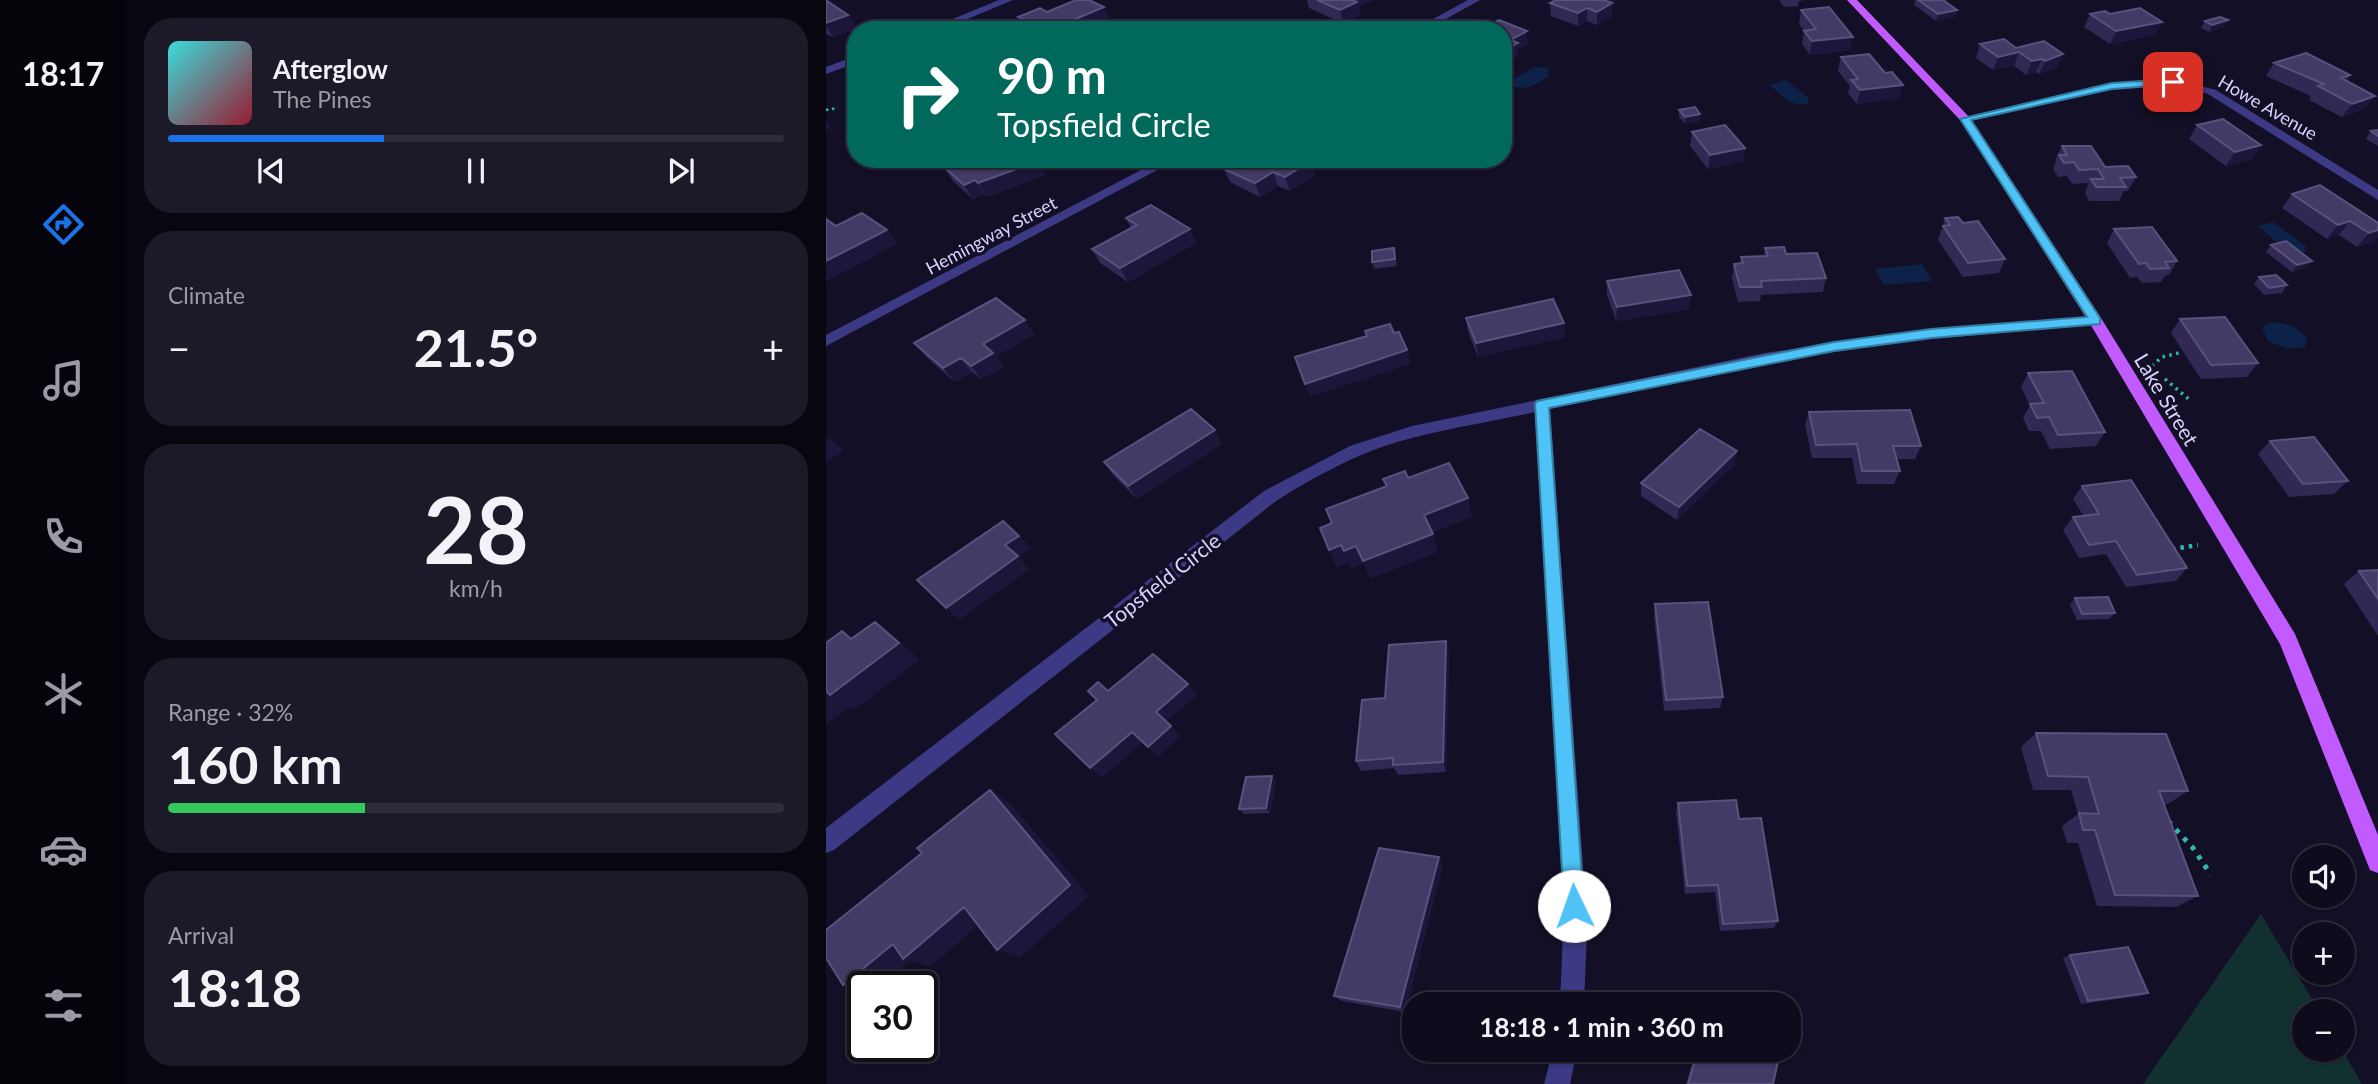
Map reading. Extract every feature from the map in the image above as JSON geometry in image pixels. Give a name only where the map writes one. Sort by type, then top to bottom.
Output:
[{"type":"main road","name":"Lake Street","points":[[1852,0],[1965,119],[2096,321],[2288,640],[2378,862]]},
{"type":"street","points":[[954,21],[1008,0]]},
{"type":"street","points":[[1435,21],[1475,0]]},
{"type":"street","points":[[826,71],[847,63]]},
{"type":"street","name":"Howe Avenue","points":[[1965,119],[2112,86],[2180,83],[2206,90],[2225,99],[2378,196]]},
{"type":"street","name":"Hemingway Street","points":[[826,341],[1155,168]]},
{"type":"street","name":"Topsfield Circle","points":[[826,842],[1270,496],[1318,467],[1364,447],[1412,432],[1542,404],[1834,347],[1931,334],[2096,321]]},
{"type":"street","points":[[1542,404],[1573,880],[1575,931],[1572,992]]},
{"type":"street","points":[[1557,1084],[1562,1062]]},
{"type":"path","points":[[826,110],[838,108]]},
{"type":"path","points":[[2150,370],[2154,362],[2183,352]]},
{"type":"path","points":[[2175,559],[2169,550],[2228,540]]},
{"type":"path","points":[[2164,817],[2193,848],[2211,875]]},
{"type":"green space","points":[[2261,914],[2292,966],[2292,985],[2303,985],[2312,999],[2292,999],[2292,1062],[2349,1062],[2362,1084],[2143,1084]]},
{"type":"water","points":[[1544,67],[1550,70],[1547,73],[1549,76],[1527,87],[1512,85],[1512,80],[1532,68]]},
{"type":"water","points":[[1786,80],[1809,98],[1808,103],[1792,102],[1770,85]]},
{"type":"water","points":[[2273,222],[2307,247],[2303,249],[2307,252],[2287,249],[2258,226]]},
{"type":"water","points":[[1922,264],[1932,281],[1884,285],[1875,269]]},
{"type":"water","points":[[2269,323],[2295,328],[2307,339],[2305,347],[2288,349],[2268,341],[2262,328]]},
{"type":"building","points":[[1076,0],[1089,0],[1104,7],[1071,21],[1026,21],[1018,17],[1040,8],[1047,12]]},
{"type":"building","points":[[1317,0],[1353,0],[1357,2],[1340,10]]},
{"type":"building","points":[[1556,0],[1604,0],[1612,3],[1597,12],[1587,8],[1578,13],[1550,3]]},
{"type":"building","points":[[1918,0],[1943,0],[1957,10],[1938,14]]},
{"type":"building","points":[[827,1],[848,15],[826,23]]},
{"type":"building","points":[[1829,7],[1853,37],[1812,41],[1804,31],[1816,29],[1801,10]]},
{"type":"building","points":[[2140,8],[2162,22],[2116,31],[2090,14],[2105,11],[2110,14]]},
{"type":"building","points":[[2220,17],[2228,20],[2212,25],[2205,21]]},
{"type":"building","points":[[1512,25],[1527,31],[1512,39]]},
{"type":"building","points":[[2004,39],[2016,48],[2044,41],[2063,54],[2045,61],[2032,61],[2019,52],[1998,57],[1980,44]]},
{"type":"building","points":[[2306,53],[2350,75],[2341,78],[2375,96],[2352,104],[2318,86],[2324,84],[2274,63]]},
{"type":"building","points":[[1869,54],[1885,73],[1892,72],[1903,85],[1860,90],[1851,80],[1858,79],[1841,57]]},
{"type":"building","points":[[1695,107],[1700,114],[1685,117],[1679,110]]},
{"type":"building","points":[[2223,119],[2261,145],[2235,152],[2197,125]]},
{"type":"building","points":[[1725,125],[1745,148],[1710,155],[1692,132]]},
{"type":"building","points":[[2062,146],[2091,146],[2105,167],[2128,166],[2136,177],[2120,178],[2126,187],[2096,187],[2091,179],[2104,179],[2098,169],[2079,170],[2074,162],[2064,163],[2059,155],[2067,155]]},
{"type":"building","points":[[945,168],[1019,168],[978,183],[975,180],[964,185]]},
{"type":"building","points":[[1300,168],[1285,177],[1273,172],[1255,183],[1224,169]]},
{"type":"building","points":[[2320,185],[2378,223],[2378,230],[2369,233],[2350,221],[2338,225],[2292,194]]},
{"type":"building","points":[[1151,205],[1190,229],[1120,268],[1092,249],[1137,225],[1126,218]]},
{"type":"building","points":[[862,213],[887,230],[826,261],[826,219],[836,226]]},
{"type":"building","points":[[1958,217],[1963,223],[1978,221],[2005,259],[1968,263],[1943,226],[1950,225],[1945,218]]},
{"type":"building","points":[[2152,227],[2177,261],[2165,262],[2169,268],[2150,269],[2146,263],[2139,264],[2114,229]]},
{"type":"building","points":[[2286,241],[2312,261],[2297,265],[2271,245]]},
{"type":"building","points":[[1784,247],[1786,254],[1817,253],[1826,278],[1761,281],[1762,287],[1740,287],[1734,264],[1743,263],[1741,257],[1768,256],[1765,248]]},
{"type":"building","points":[[1394,248],[1395,259],[1372,262],[1372,251]]},
{"type":"building","points":[[1679,270],[1691,295],[1617,307],[1607,281]]},
{"type":"building","points":[[2276,275],[2287,285],[2269,288],[2259,277]]},
{"type":"building","points":[[996,298],[1025,320],[983,344],[993,353],[971,366],[961,358],[943,368],[914,343]]},
{"type":"building","points":[[1553,299],[1564,323],[1476,343],[1466,318]]},
{"type":"building","points":[[2225,317],[2258,363],[2211,365],[2180,319]]},
{"type":"building","points":[[1390,324],[1394,333],[1399,332],[1407,350],[1305,384],[1295,357],[1367,336],[1365,331]]},
{"type":"building","points":[[2072,371],[2105,432],[2058,435],[2049,417],[2037,418],[2030,404],[2044,403],[2028,373]]},
{"type":"building","points":[[1191,409],[1215,430],[1128,486],[1104,462]]},
{"type":"building","points":[[1910,410],[1921,446],[1893,446],[1900,471],[1862,471],[1857,444],[1816,445],[1809,412]]},
{"type":"building","points":[[1700,429],[1737,451],[1679,507],[1641,483]]},
{"type":"building","points":[[2314,437],[2348,481],[2303,484],[2270,441]]},
{"type":"building","points":[[1449,463],[1468,498],[1424,515],[1433,534],[1363,561],[1356,546],[1344,551],[1341,545],[1329,550],[1320,528],[1332,523],[1326,509],[1387,486],[1383,479],[1405,471],[1408,478]]},
{"type":"building","points":[[2131,480],[2187,568],[2137,575],[2116,541],[2089,545],[2073,517],[2099,514],[2082,486]]},
{"type":"building","points":[[1003,521],[1019,536],[1005,545],[1018,556],[946,608],[917,580]]},
{"type":"building","points":[[2378,570],[2378,599],[2359,571]]},
{"type":"building","points":[[2108,597],[2115,613],[2082,614],[2075,598]]},
{"type":"building","points":[[1708,602],[1723,697],[1666,700],[1655,604]]},
{"type":"building","points":[[875,622],[899,643],[830,695],[826,691],[826,643],[842,631],[851,639]]},
{"type":"building","points":[[1446,641],[1443,762],[1393,765],[1393,758],[1356,761],[1362,700],[1385,698],[1389,645]]},
{"type":"building","points":[[1153,654],[1188,684],[1156,712],[1171,726],[1148,747],[1132,732],[1090,768],[1055,734],[1097,700],[1088,691],[1098,682],[1108,691]]},
{"type":"building","points":[[2036,733],[2166,734],[2188,791],[2159,791],[2198,896],[2115,895],[2095,830],[2083,830],[2079,813],[2099,814],[2088,777],[2048,776]]},
{"type":"building","points":[[1272,776],[1266,808],[1239,809],[1246,777]]},
{"type":"building","points":[[990,790],[1070,885],[997,950],[964,907],[903,959],[893,944],[860,971],[847,971],[847,982],[843,985],[826,958],[826,930],[922,853],[917,848]]},
{"type":"building","points":[[1736,800],[1739,819],[1761,818],[1778,921],[1723,924],[1718,885],[1687,886],[1678,803]]},
{"type":"building","points":[[1379,848],[1439,857],[1400,1007],[1334,996]]},
{"type":"building","points":[[2128,947],[2148,993],[2088,1001],[2070,955]]},
{"type":"building","points":[[1694,1062],[1778,1062],[1773,1084],[1688,1084]]},
{"type":"route","points":[[1574,906],[1542,404],[1765,358],[1834,347],[1931,334],[2096,321],[1965,119],[2112,86],[2173,82]]}]
